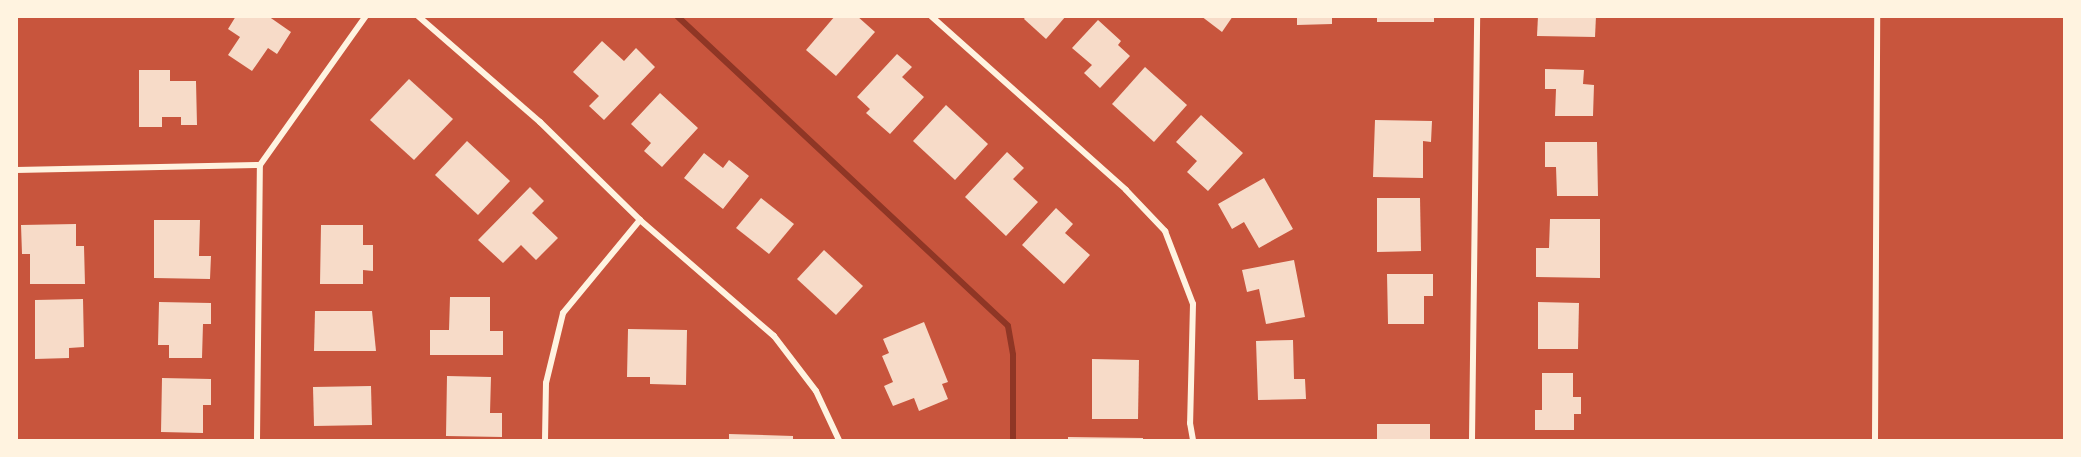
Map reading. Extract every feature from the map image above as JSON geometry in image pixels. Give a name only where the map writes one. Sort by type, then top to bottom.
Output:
[{"type":"street","points":[[257,441],[260,165],[366,16]]},
{"type":"street","points":[[418,16],[540,122],[640,220],[774,336],[816,391],[839,441]]},
{"type":"street","points":[[931,16],[1126,190],[1165,231],[1193,304],[1190,423],[1193,441]]},
{"type":"street","points":[[1472,441],[1477,16]]},
{"type":"street","points":[[1875,441],[1877,16]]},
{"type":"street","points":[[16,170],[260,165]]},
{"type":"street","points":[[546,441],[546,383],[563,313],[640,220]]},
{"type":"building","points":[[236,16],[268,16],[291,32],[277,54],[268,48],[252,71],[228,55],[240,37],[228,29]]},
{"type":"building","points":[[835,16],[857,16],[875,32],[836,76],[806,50]]},
{"type":"building","points":[[1026,16],[1066,16],[1046,39],[1024,19]]},
{"type":"building","points":[[1201,16],[1233,16],[1222,32]]},
{"type":"building","points":[[1297,16],[1332,16],[1332,24],[1297,25]]},
{"type":"building","points":[[1377,16],[1434,16],[1434,22],[1377,22]]},
{"type":"building","points":[[1538,16],[1596,16],[1595,37],[1537,36]]},
{"type":"building","points":[[1098,20],[1121,41],[1118,45],[1130,56],[1100,88],[1084,73],[1092,65],[1072,48]]},
{"type":"building","points":[[602,41],[624,61],[636,48],[655,67],[604,120],[589,106],[599,96],[573,72]]},
{"type":"building","points":[[897,54],[912,67],[902,77],[924,97],[890,134],[866,113],[870,109],[857,97]]},
{"type":"building","points":[[1145,67],[1187,105],[1154,142],[1112,104]]},
{"type":"building","points":[[1545,69],[1584,70],[1583,84],[1594,85],[1593,116],[1555,116],[1556,89],[1545,89]]},
{"type":"building","points":[[139,70],[170,70],[170,81],[196,81],[197,125],[181,125],[181,117],[162,117],[162,127],[139,127]]},
{"type":"building","points":[[409,79],[453,119],[414,160],[370,120]]},
{"type":"building","points":[[660,93],[698,128],[662,167],[644,151],[651,143],[631,124]]},
{"type":"building","points":[[946,105],[988,144],[955,180],[913,141]]},
{"type":"building","points":[[1201,115],[1243,153],[1208,191],[1187,172],[1197,161],[1176,142]]},
{"type":"building","points":[[1375,120],[1432,121],[1431,142],[1423,141],[1423,178],[1373,177]]},
{"type":"building","points":[[467,141],[510,181],[478,215],[435,175]]},
{"type":"building","points":[[1545,142],[1597,142],[1598,196],[1557,196],[1556,167],[1545,167]]},
{"type":"building","points":[[1007,152],[1024,168],[1013,179],[1038,202],[1006,236],[965,197]]},
{"type":"building","points":[[704,153],[723,168],[729,160],[749,176],[723,209],[684,178]]},
{"type":"building","points":[[1264,178],[1293,229],[1259,248],[1244,222],[1232,229],[1218,204]]},
{"type":"building","points":[[530,187],[544,201],[532,213],[558,238],[536,260],[521,245],[503,263],[478,240]]},
{"type":"building","points":[[761,198],[794,224],[769,254],[736,228]]},
{"type":"building","points":[[1377,198],[1420,198],[1421,251],[1377,252]]},
{"type":"building","points":[[1056,208],[1073,224],[1065,233],[1090,255],[1064,284],[1022,245]]},
{"type":"building","points":[[1550,219],[1600,219],[1600,278],[1536,277],[1536,248],[1549,248]]},
{"type":"building","points":[[154,220],[200,220],[199,256],[211,256],[210,279],[154,278]]},
{"type":"building","points":[[76,224],[76,246],[84,246],[85,284],[30,284],[30,254],[22,254],[21,225]]},
{"type":"building","points":[[321,225],[363,225],[363,245],[373,245],[373,271],[363,270],[363,284],[320,284]]},
{"type":"building","points":[[824,250],[863,286],[836,315],[797,279]]},
{"type":"building","points":[[1294,260],[1305,317],[1266,324],[1259,289],[1247,292],[1242,270]]},
{"type":"building","points":[[1387,274],[1433,274],[1433,296],[1424,296],[1424,324],[1388,324]]},
{"type":"building","points":[[450,297],[490,297],[490,331],[503,331],[503,355],[430,355],[430,330],[449,330]]},
{"type":"building","points":[[83,299],[84,347],[69,348],[69,358],[35,359],[35,300]]},
{"type":"building","points":[[159,302],[211,303],[211,324],[203,324],[202,358],[169,358],[169,345],[158,345]]},
{"type":"building","points":[[1538,302],[1579,303],[1578,349],[1538,349]]},
{"type":"building","points":[[315,311],[372,311],[376,351],[314,351]]},
{"type":"building","points":[[924,322],[948,382],[942,384],[948,399],[919,411],[914,398],[893,406],[884,386],[893,382],[882,356],[889,353],[883,339]]},
{"type":"building","points":[[628,329],[687,330],[686,385],[650,384],[650,377],[627,377]]},
{"type":"building","points":[[1293,340],[1294,379],[1305,379],[1306,399],[1258,400],[1256,341]]},
{"type":"building","points":[[1092,359],[1139,360],[1138,419],[1092,419]]},
{"type":"building","points":[[1542,373],[1573,373],[1573,397],[1581,397],[1581,414],[1574,414],[1574,430],[1535,430],[1535,410],[1542,410]]},
{"type":"building","points":[[447,376],[491,377],[490,413],[502,413],[502,437],[446,436]]},
{"type":"building","points":[[162,378],[211,379],[211,405],[203,405],[203,433],[161,432]]},
{"type":"building","points":[[371,386],[372,425],[314,426],[313,387]]},
{"type":"building","points":[[1377,424],[1430,424],[1430,440],[1377,440]]},
{"type":"building","points":[[729,434],[793,436],[793,440],[729,440]]},
{"type":"building","points":[[1068,437],[1143,438],[1143,440],[1068,440]]},
{"type":"waterway","points":[[677,16],[1008,326],[1013,355],[1013,440]]}]
